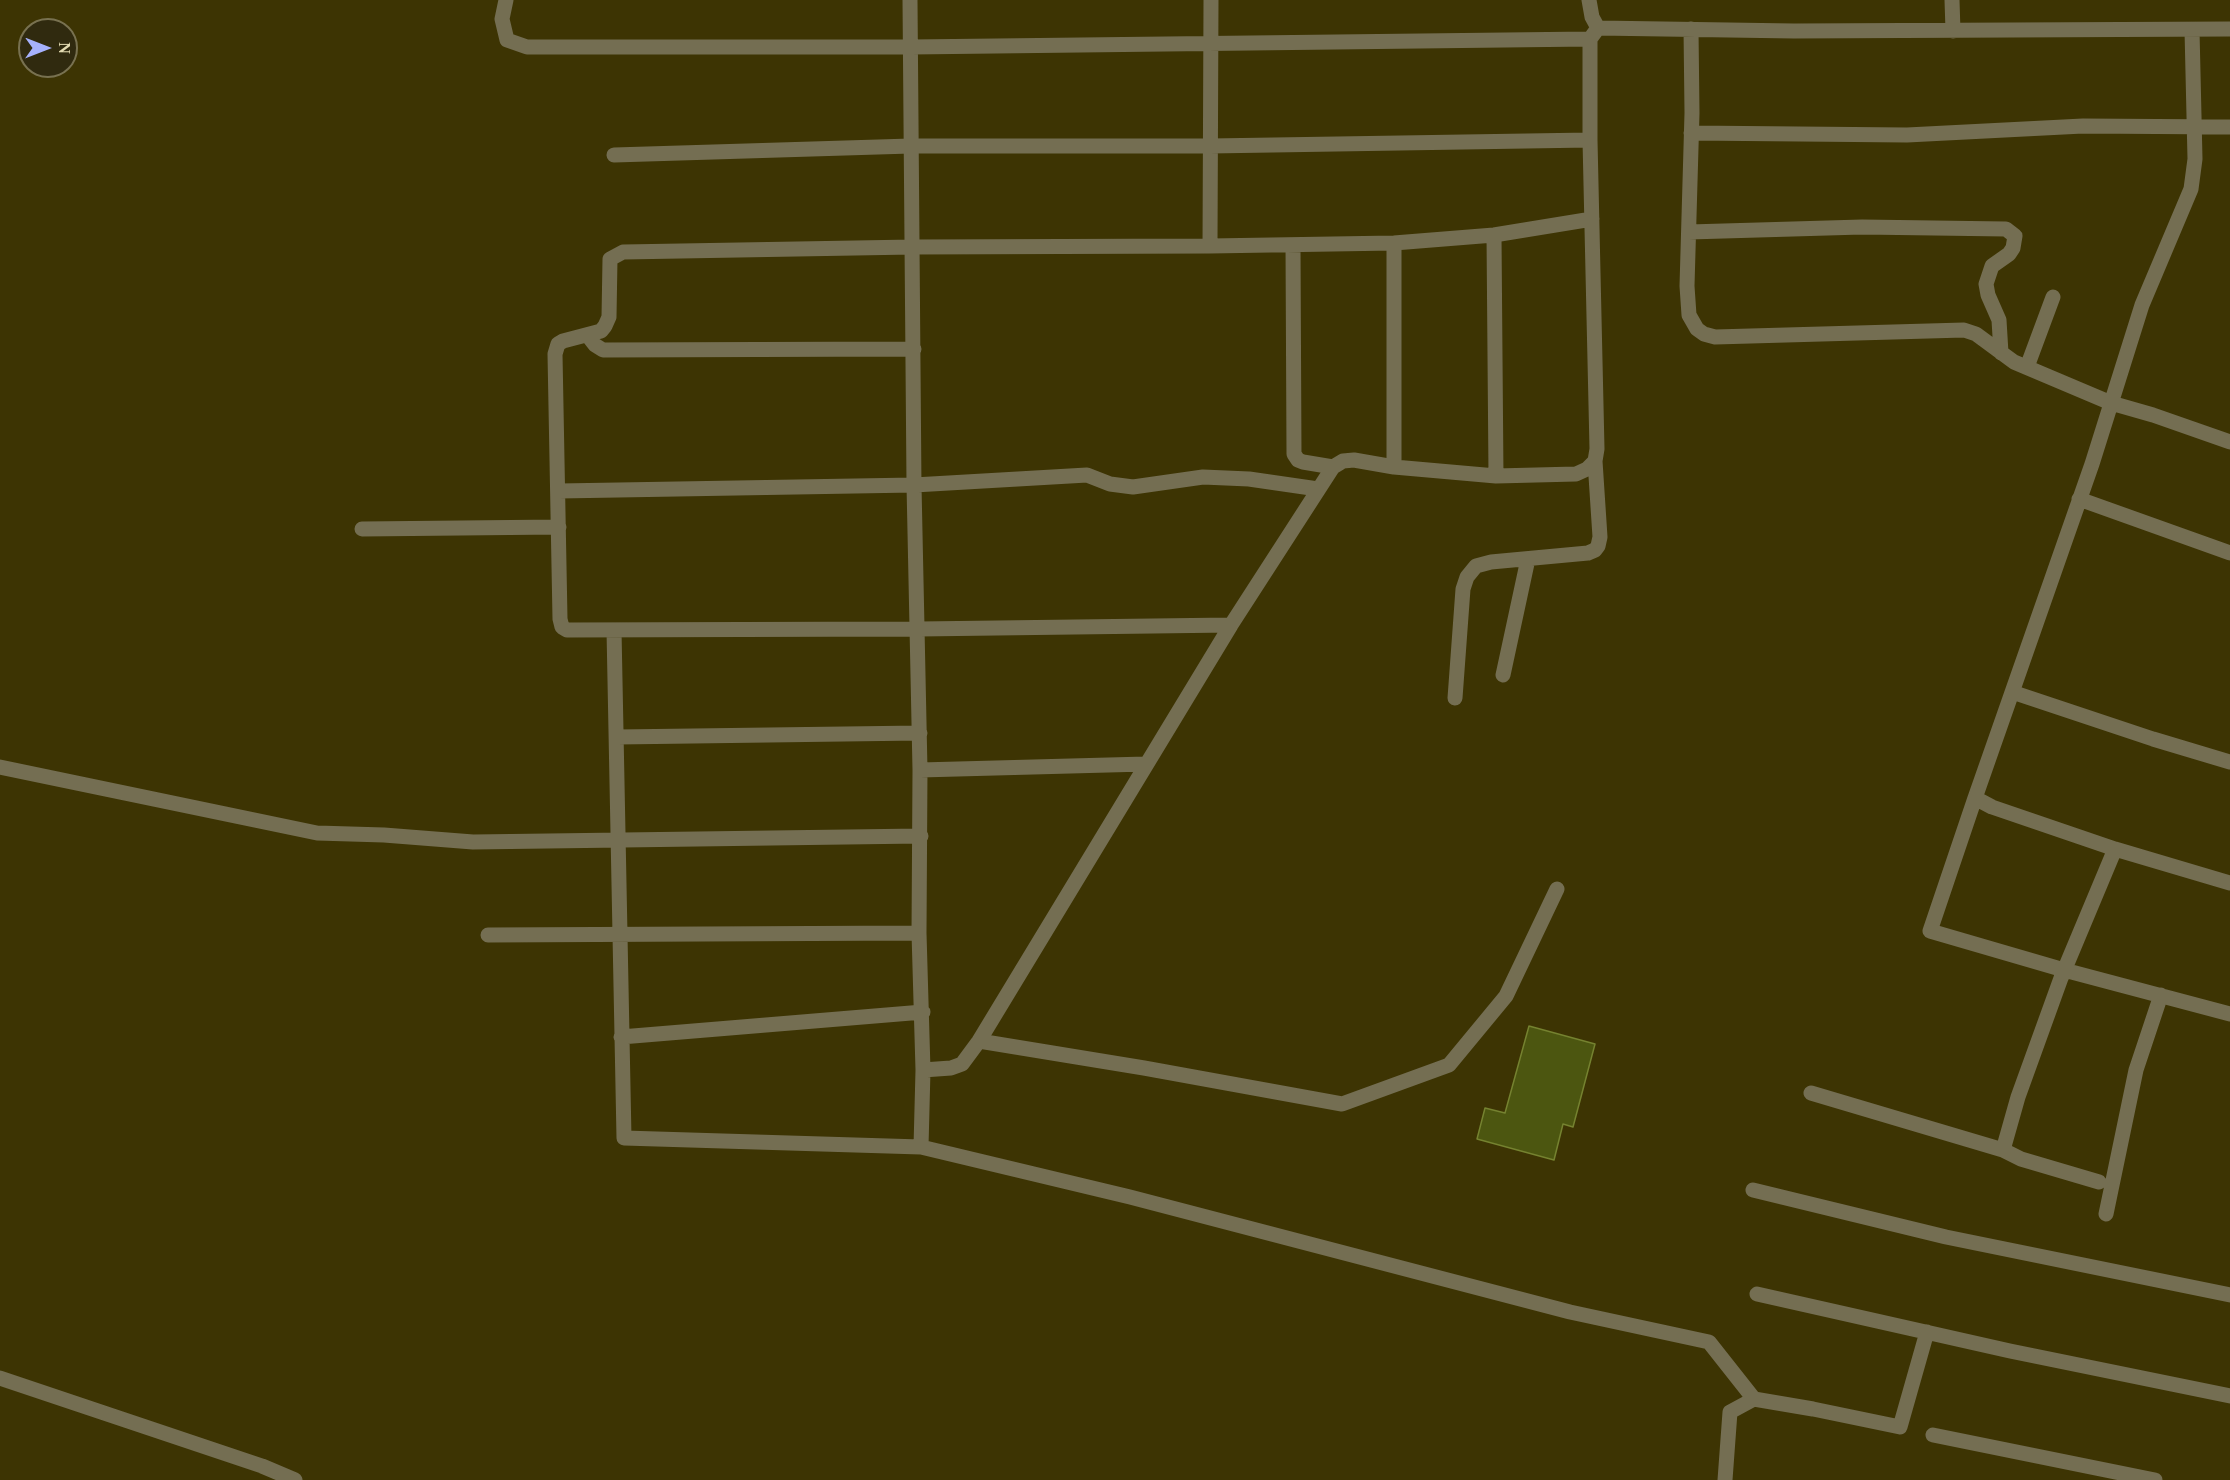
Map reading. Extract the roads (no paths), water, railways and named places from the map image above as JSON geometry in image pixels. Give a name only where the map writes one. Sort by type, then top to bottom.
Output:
[{"type":"street","points":[[506,0],[502,19],[507,40],[527,47],[910,47],[1211,43],[1691,29],[1953,31],[2230,29]]},
{"type":"street","points":[[910,0],[914,485],[921,770],[920,933],[923,1012],[921,1148]]},
{"type":"street","points":[[1210,246],[1211,0]]},
{"type":"street","points":[[1455,698],[1463,589],[1467,577],[1476,566],[1491,562],[1588,553],[1598,546],[1590,140],[1594,33],[1589,0]]},
{"type":"street","points":[[1952,0],[1953,31]]},
{"type":"street","points":[[1691,29],[1687,286],[1689,315],[1697,329],[1715,337],[1964,330],[1976,334],[2014,362],[2111,403],[2230,442]]},
{"type":"street","points":[[2192,30],[2195,159],[2190,189],[2142,305],[2079,499],[1930,931],[2064,970],[2230,1014]]},
{"type":"street","points":[[1691,133],[1907,135],[2083,126],[2230,127]]},
{"type":"street","points":[[614,155],[911,146],[1210,146],[1590,140]]},
{"type":"street","points":[[1231,625],[567,630],[562,627],[560,619],[555,354],[558,344],[601,331],[609,317],[610,259],[616,254],[913,247],[1394,243],[1494,235],[1592,219]]},
{"type":"street","points":[[1689,232],[1862,227],[2006,229],[2015,236],[2013,248],[2009,254],[1992,266],[1986,284],[1988,295],[1999,320],[2001,353]]},
{"type":"street","points":[[1494,235],[1496,476]]},
{"type":"street","points":[[1394,243],[1394,467]]},
{"type":"street","points":[[1293,245],[1294,454],[1303,462],[1333,467]]},
{"type":"street","points":[[2027,367],[2053,297]]},
{"type":"street","points":[[588,336],[595,345],[603,350],[914,350]]},
{"type":"street","points":[[923,1070],[951,1068],[962,1064],[979,1041],[1231,625],[1333,467],[1343,461],[1354,459],[1394,467],[1496,476],[1576,474],[1587,469],[1595,461]]},
{"type":"street","points":[[559,491],[914,485],[1087,475],[1110,484],[1133,487],[1203,477],[1249,479],[1318,489]]},
{"type":"street","points":[[2079,499],[2230,553]]},
{"type":"street","points":[[362,529],[560,527]]},
{"type":"street","points":[[1503,675],[1528,560]]},
{"type":"street","points":[[614,630],[624,1138],[921,1148],[1130,1197],[1570,1312],[1709,1342],[1754,1400]]},
{"type":"street","points":[[2012,692],[2230,762]]},
{"type":"street","points":[[617,737],[920,733]]},
{"type":"street","points":[[921,770],[1146,764]]},
{"type":"street","points":[[0,767],[317,833],[384,835],[473,842],[619,838],[921,836]]},
{"type":"street","points":[[1975,798],[1992,807],[2115,849],[2230,883]]},
{"type":"street","points":[[2003,1150],[2019,1097],[2064,970],[2115,849]]},
{"type":"street","points":[[979,1041],[1342,1104],[1449,1065],[1506,996],[1557,889]]},
{"type":"street","points":[[488,935],[920,933]]},
{"type":"street","points":[[2106,1214],[2136,1070],[2161,995]]},
{"type":"street","points":[[621,1037],[923,1012]]},
{"type":"street","points":[[1811,1094],[2003,1150],[2021,1159],[2098,1182]]},
{"type":"street","points":[[1753,1190],[1946,1237],[2230,1295]]},
{"type":"street","points":[[1757,1294],[2010,1351],[2230,1396]]},
{"type":"street","points":[[1725,1480],[1730,1412],[1754,1400],[1900,1426],[1928,1332]]},
{"type":"street","points":[[0,1378],[262,1466],[295,1480]]},
{"type":"street","points":[[1933,1435],[2155,1480]]}]
